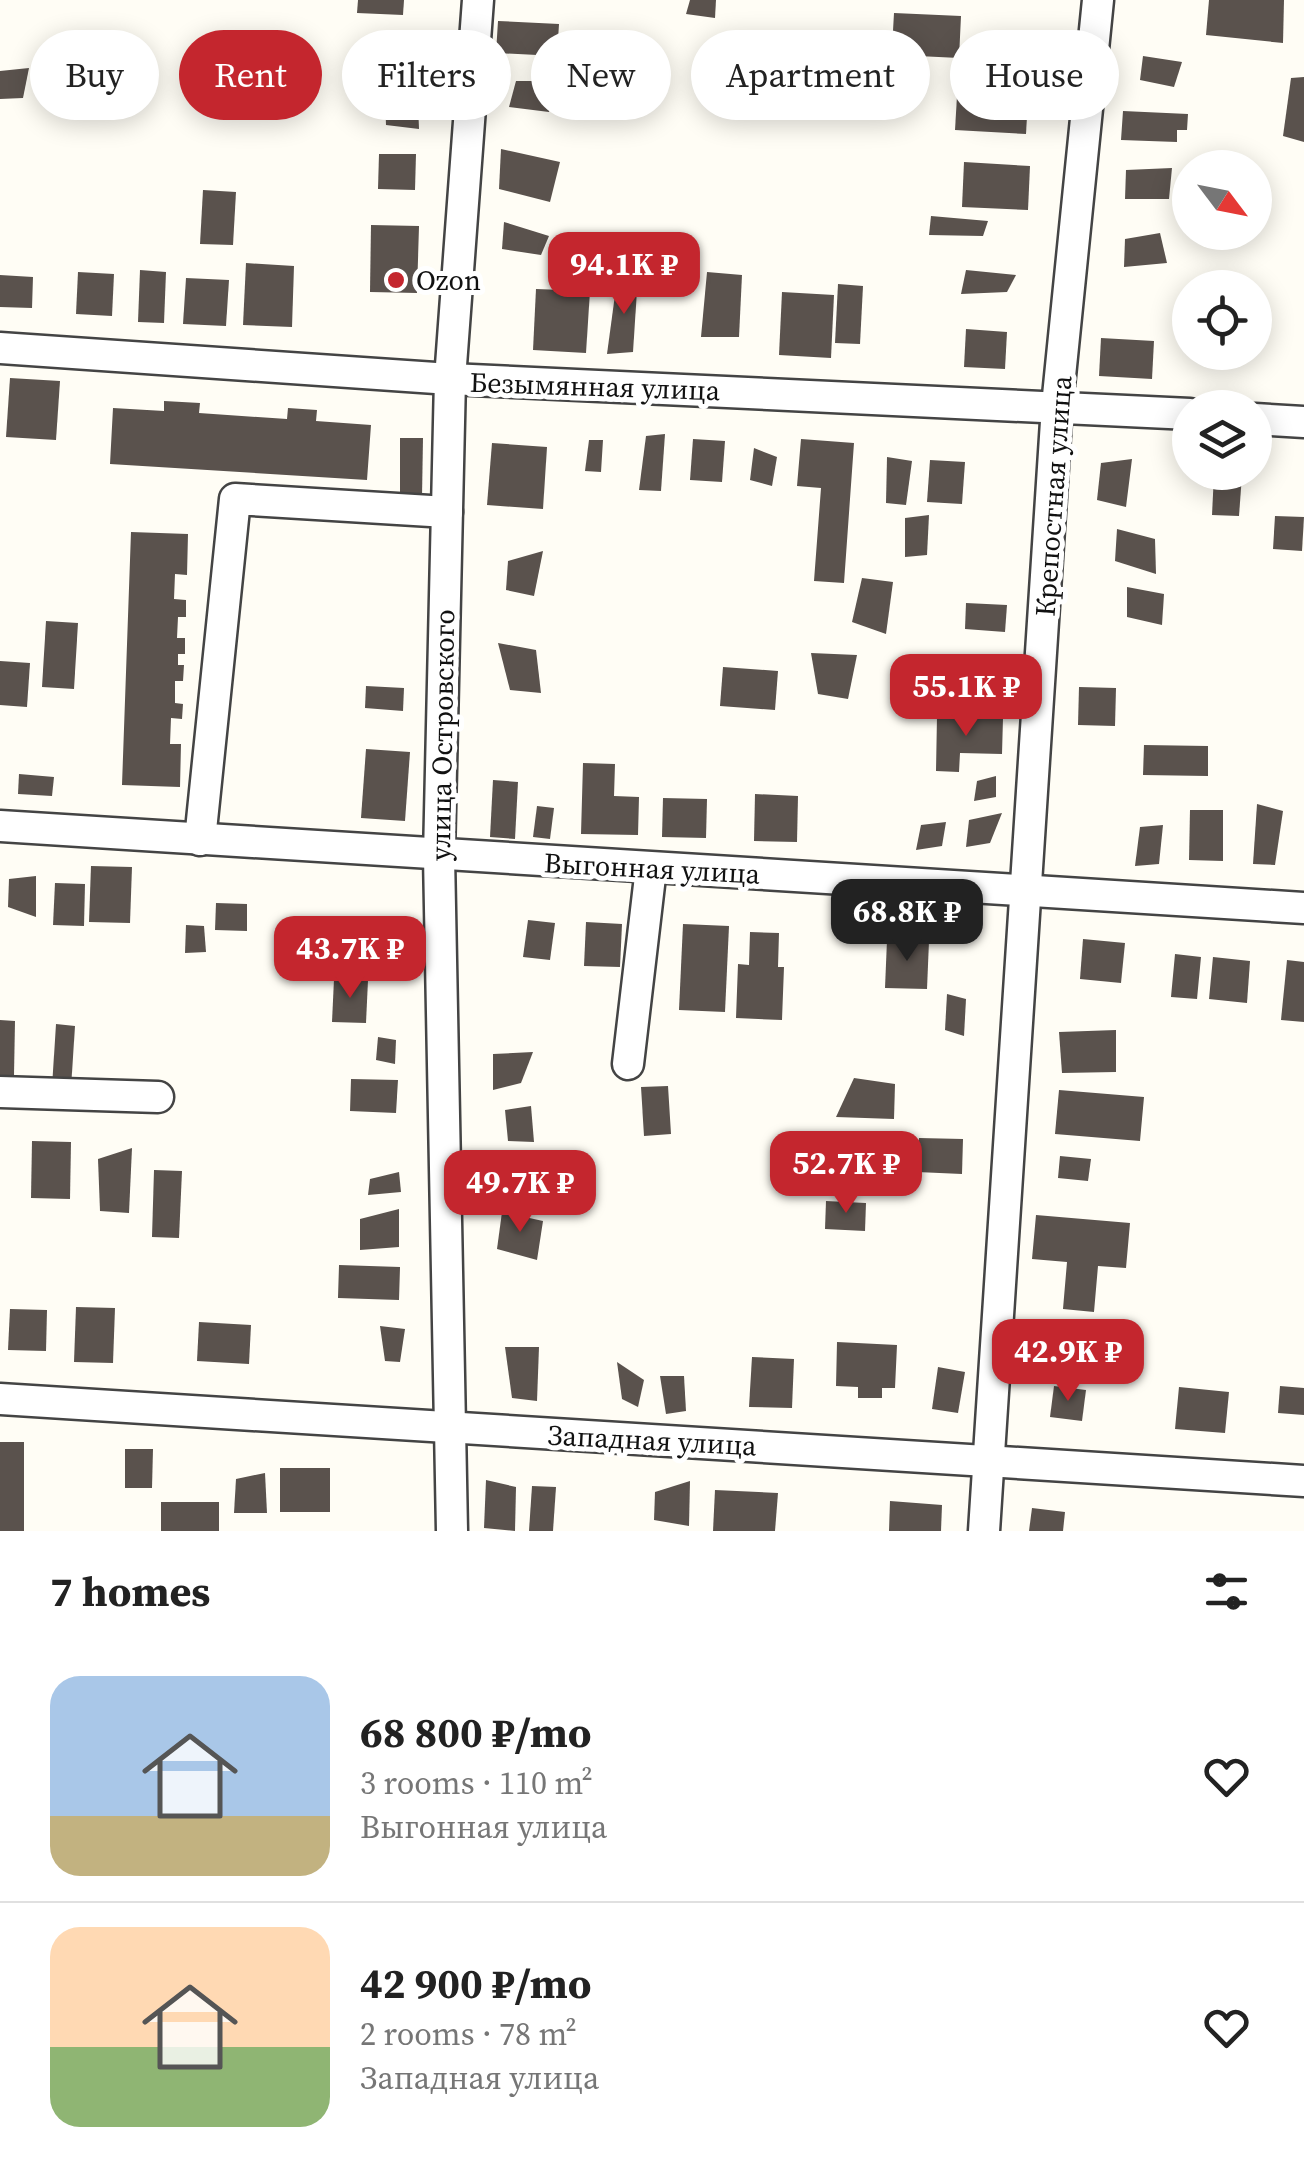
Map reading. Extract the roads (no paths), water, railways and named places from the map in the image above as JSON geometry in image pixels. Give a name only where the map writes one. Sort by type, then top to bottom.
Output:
[{"type":"street","name":"улица Островского","points":[[452,1531],[439,856],[450,380],[478,0]]},
{"type":"street","name":"Крепостная улица","points":[[984,1531],[1057,406],[1098,0]]},
{"type":"street","name":"Безымянная улица","points":[[0,348],[450,380],[1172,413]]},
{"type":"street","points":[[1272,419],[1304,422]]},
{"type":"street","points":[[200,840],[234,499],[447,512]]},
{"type":"street","name":"Выгонная улица","points":[[0,826],[1304,908]]},
{"type":"street","points":[[628,1064],[651,868]]},
{"type":"street","points":[[0,1092],[158,1097]]},
{"type":"street","name":"Западная улица","points":[[0,1398],[1304,1482]]},
{"type":"place","name":"Ozon","points":[[396,280]]}]
